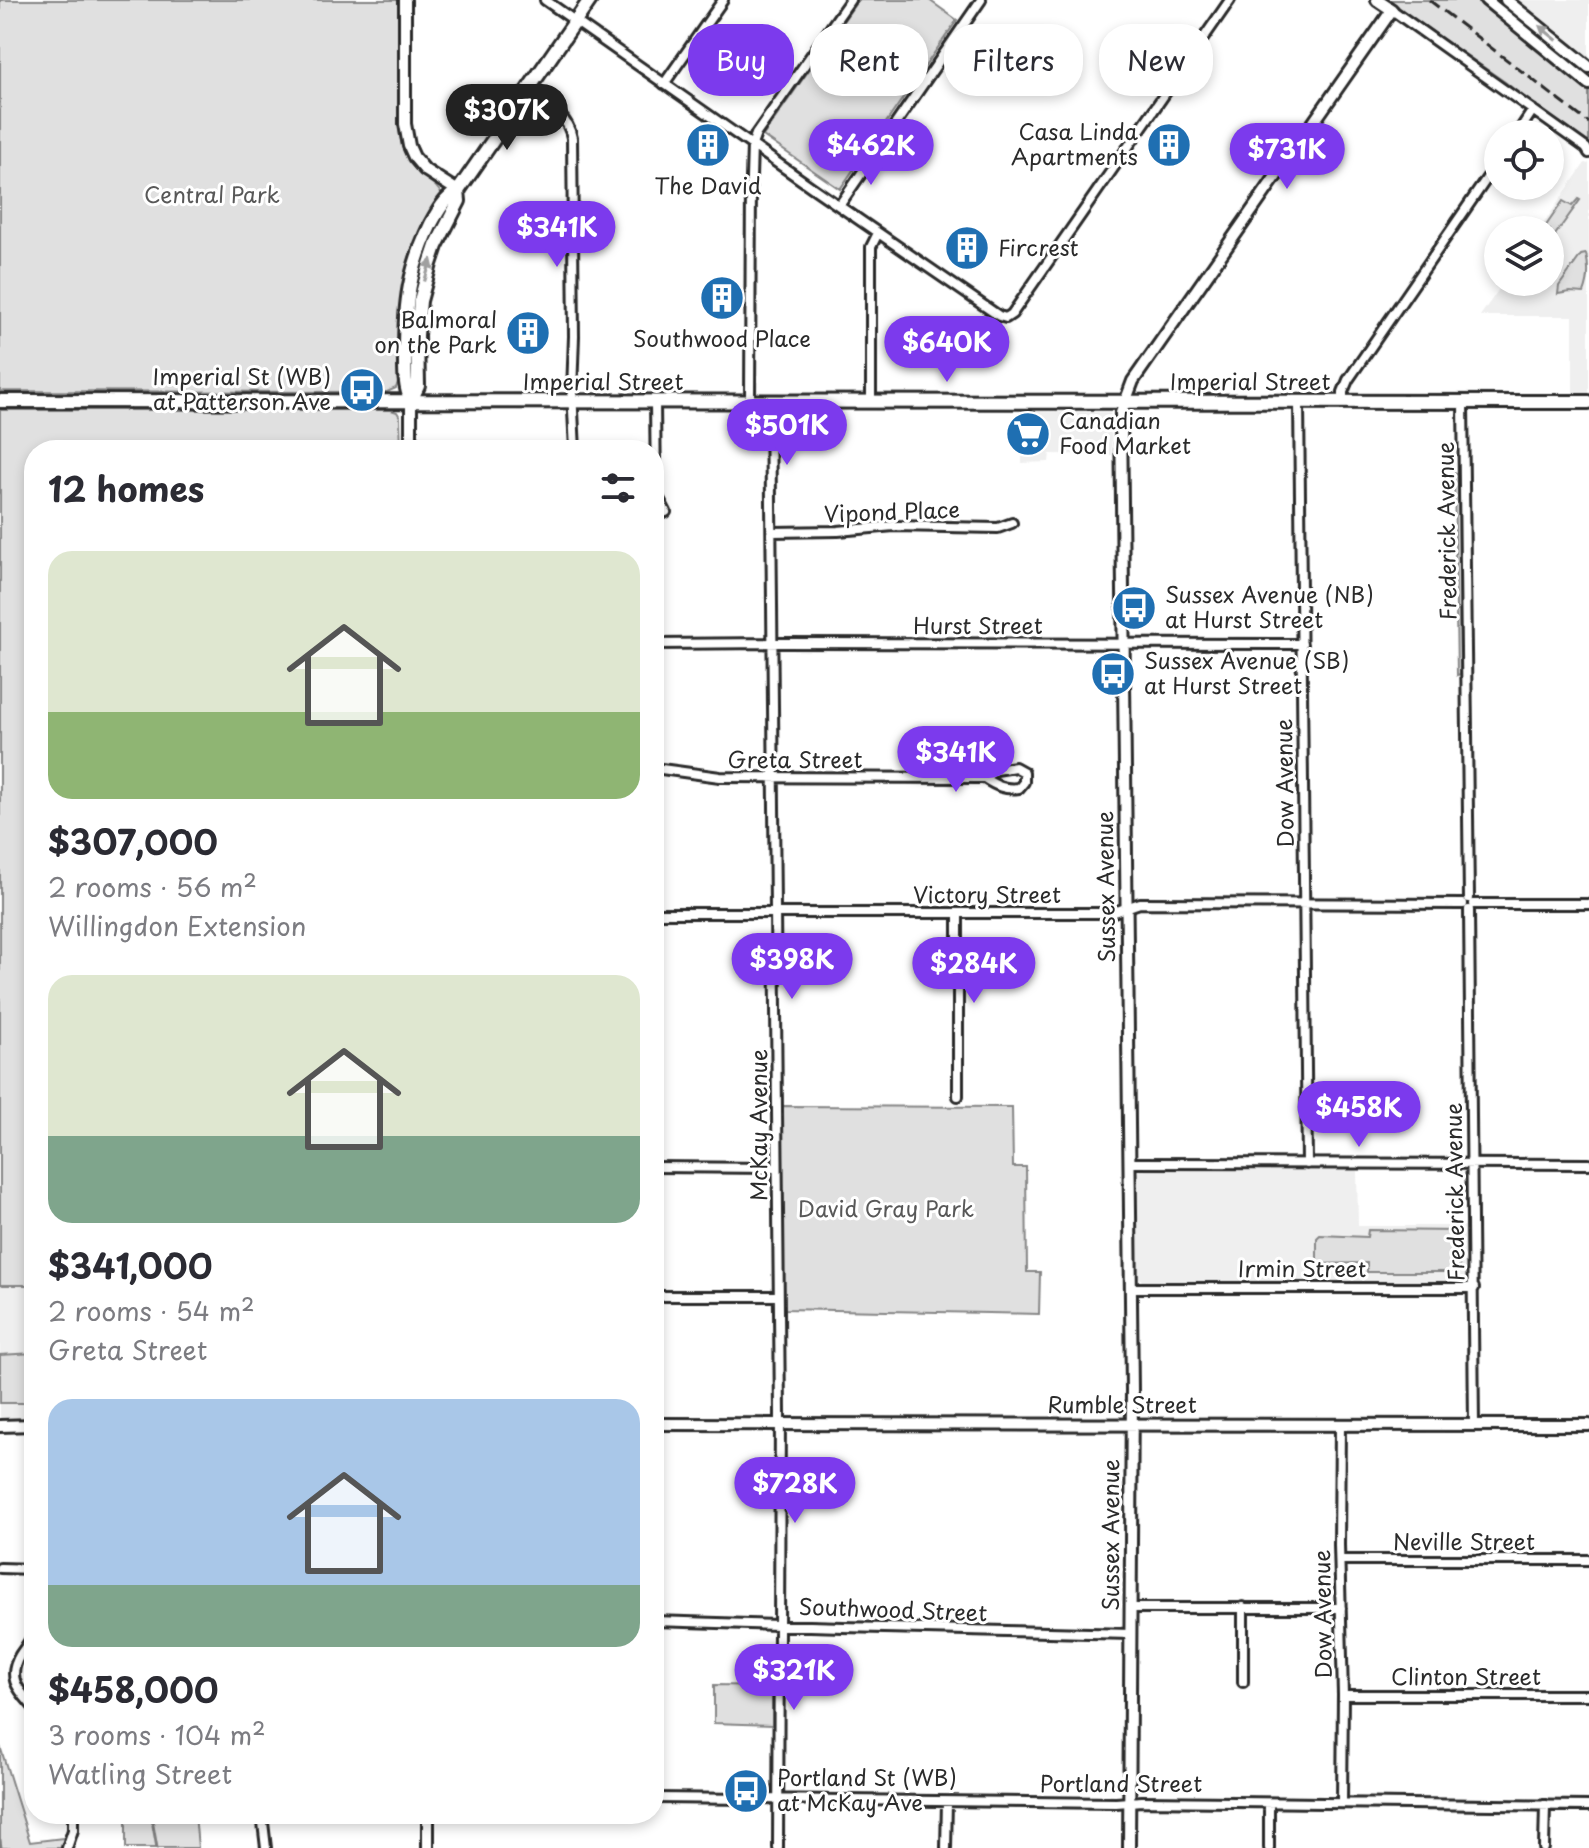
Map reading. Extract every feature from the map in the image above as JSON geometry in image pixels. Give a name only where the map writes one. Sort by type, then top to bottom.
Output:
[{"type":"main road","points":[[411,401],[418,386],[420,301],[436,246],[459,201],[458,191],[590,0]]},
{"type":"main road","name":"Imperial Street","points":[[0,401],[1589,402]]},
{"type":"street","points":[[405,0],[405,124],[409,146],[425,170],[458,191]]},
{"type":"street","points":[[545,0],[878,233],[1006,318],[1028,292],[1230,0]]},
{"type":"street","points":[[664,84],[723,0]]},
{"type":"street","points":[[750,402],[752,145],[850,0]]},
{"type":"street","points":[[839,206],[981,0]]},
{"type":"street","points":[[1377,0],[1589,153]]},
{"type":"street","points":[[1486,0],[1589,84]]},
{"type":"street","points":[[1506,0],[1589,67]]},
{"type":"street","name":"Sussex Avenue","points":[[1129,1848],[1132,1425],[1121,413],[1133,381],[1392,10]]},
{"type":"street","points":[[526,93],[563,117],[570,126],[572,138],[575,440]]},
{"type":"street","points":[[1526,120],[1533,110]]},
{"type":"street","points":[[1343,402],[1348,380],[1484,182]]},
{"type":"street","points":[[871,402],[871,251],[878,233]]},
{"type":"street","points":[[411,401],[411,440]]},
{"type":"street","points":[[655,401],[655,440]]},
{"type":"street","name":"McKay Avenue","points":[[770,402],[779,1425],[778,1848]]},
{"type":"street","name":"Dow Avenue","points":[[1299,402],[1307,1164]]},
{"type":"street","name":"Frederick Avenue","points":[[1463,402],[1474,1425]]},
{"type":"street","points":[[664,508],[666,512]]},
{"type":"street","name":"Vipond Place","points":[[772,532],[827,532],[894,526],[998,528],[1012,523]]},
{"type":"street","name":"Hurst Street","points":[[664,644],[1302,644]]},
{"type":"street","name":"Greta Street","points":[[664,770],[709,777],[984,778]]},
{"type":"street","name":"Victory Street","points":[[664,913],[1111,913],[1140,903],[1589,904]]},
{"type":"street","points":[[958,913],[958,1096]]},
{"type":"street","points":[[1129,1163],[1589,1164]]},
{"type":"street","points":[[664,1167],[777,1168]]},
{"type":"street","name":"Irmin Street","points":[[1131,1288],[1474,1288]]},
{"type":"street","points":[[664,1296],[778,1296]]},
{"type":"street","name":"Rumble Street","points":[[664,1424],[1589,1425]]},
{"type":"street","points":[[0,1426],[24,1425]]},
{"type":"street","name":"Dow Avenue","points":[[1340,1425],[1342,1803]]},
{"type":"street","name":"Neville Street","points":[[1340,1560],[1589,1560]]},
{"type":"street","points":[[0,1568],[24,1569]]},
{"type":"street","points":[[1243,1607],[1243,1682]]},
{"type":"street","points":[[1130,1608],[1341,1608]]},
{"type":"street","name":"Southwood Street","points":[[664,1621],[1131,1634]]},
{"type":"street","points":[[24,1650],[18,1658],[14,1675],[17,1689],[24,1697]]},
{"type":"street","name":"Clinton Street","points":[[1343,1695],[1589,1695]]},
{"type":"street","name":"Portland Street","points":[[664,1798],[1589,1806]]},
{"type":"street","points":[[946,1848],[947,1802]]},
{"type":"street","points":[[1269,1803],[1269,1848]]},
{"type":"street","points":[[1544,1848],[1545,1805]]},
{"type":"street","points":[[67,1848],[73,1824]]},
{"type":"street","points":[[263,1824],[266,1848]]},
{"type":"street","points":[[428,1824],[428,1848]]},
{"type":"shaded area","points":[[1514,0],[1589,0],[1589,62]]},
{"type":"shaded area","points":[[1585,163],[1588,164],[1589,394],[1573,394],[1573,316],[1480,316],[1494,296],[1564,296],[1564,216],[1549,216],[1560,200],[1564,200],[1564,194]]},
{"type":"shaded area","points":[[1022,411],[1109,412],[1112,455],[1050,454],[1049,462],[1022,463]]},
{"type":"shaded area","points":[[1143,1169],[1357,1169],[1358,1226],[1467,1226],[1467,1276],[1460,1282],[1142,1281],[1138,1275],[1137,1174]]},
{"type":"shaded area","points":[[0,1285],[24,1285],[24,1418],[0,1418]]},
{"type":"green space","name":"Central Park","points":[[0,0],[399,0],[399,23],[402,27],[398,102],[401,139],[409,161],[442,196],[416,244],[402,288],[396,388],[387,392],[0,391]]},
{"type":"green space","points":[[858,0],[929,0],[957,20],[954,24],[944,24],[944,39],[928,62],[928,24],[841,24]]},
{"type":"green space","points":[[1387,0],[1476,0],[1589,91],[1589,146],[1564,127],[1564,120],[1545,116],[1505,82]]},
{"type":"green space","points":[[810,69],[810,96],[904,96],[840,189],[763,136],[791,96],[794,96]]},
{"type":"green space","points":[[1580,200],[1564,222],[1564,216],[1553,216],[1563,201],[1572,206]]},
{"type":"green space","points":[[1586,254],[1588,264],[1584,293],[1564,293],[1564,279],[1581,255]]},
{"type":"green space","points":[[0,410],[397,412],[401,440],[24,440],[24,1285],[0,1285]]},
{"type":"green space","points":[[1454,472],[1458,474],[1460,674],[1457,675]]},
{"type":"green space","name":"David Gray Park","points":[[782,1106],[1012,1107],[1013,1167],[1026,1167],[1027,1272],[1040,1272],[1039,1314],[784,1309]]},
{"type":"green space","points":[[1368,1230],[1460,1231],[1459,1272],[1367,1272],[1367,1263],[1317,1264],[1317,1238],[1320,1235],[1367,1237]]},
{"type":"green space","points":[[24,1354],[24,1403],[0,1403],[0,1355]]},
{"type":"green space","points":[[714,1685],[772,1686],[772,1725],[714,1723]]},
{"type":"green space","points":[[0,1746],[30,1842],[67,1839],[63,1848],[0,1848]]},
{"type":"green space","points":[[126,1824],[196,1824],[198,1848],[126,1848]]},
{"type":"waterway","points":[[153,1824],[157,1848]]},
{"type":"waterway","points":[[0,1840],[1,1848]]},
{"type":"railway","points":[[1429,0],[1589,123]]},
{"type":"place","name":"The David","points":[[708,145]]},
{"type":"place","name":"Casa Linda Apartments","points":[[1169,145]]},
{"type":"place","name":"Fircrest","points":[[967,248]]},
{"type":"place","name":"Southwood Place","points":[[722,298]]},
{"type":"place","name":"Balmoral on the Park","points":[[528,333]]},
{"type":"place","name":"Imperial St (WB) at Patterson Ave","points":[[362,390]]},
{"type":"place","name":"Canadian Food Market","points":[[1028,434]]},
{"type":"place","name":"Sussex Avenue (NB) at Hurst Street","points":[[1134,608]]},
{"type":"place","name":"Sussex Avenue (SB) at Hurst Street","points":[[1113,674]]},
{"type":"place","name":"Portland St (WB) at McKay Ave","points":[[746,1791]]}]
